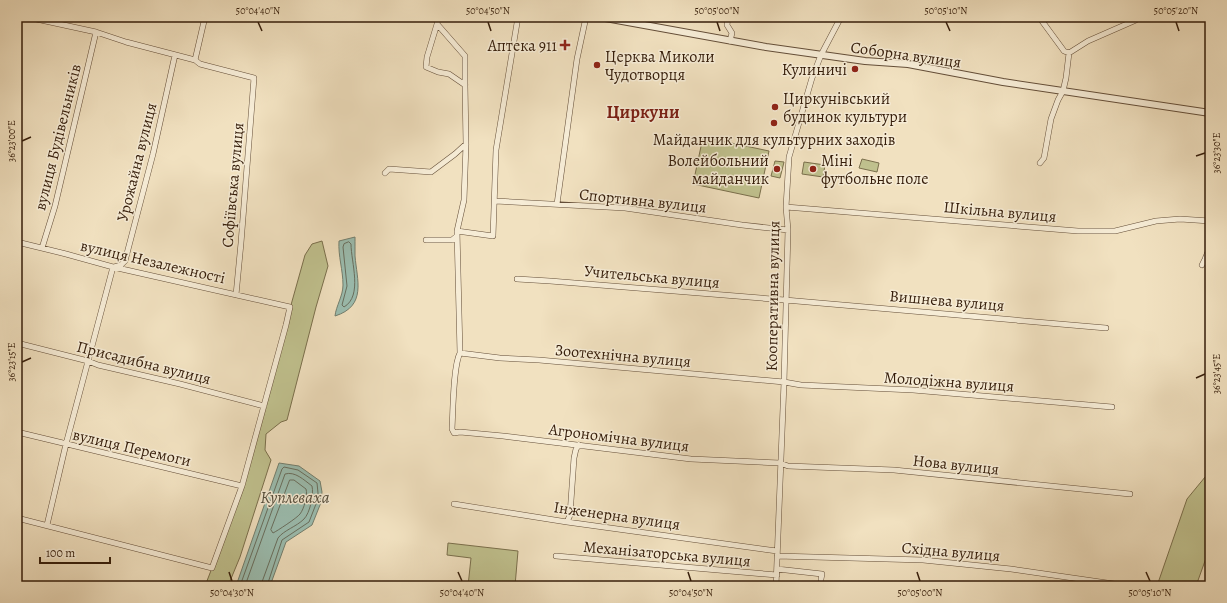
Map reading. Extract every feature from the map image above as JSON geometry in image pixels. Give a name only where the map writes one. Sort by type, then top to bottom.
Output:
[{"type":"street","points":[[27,17],[96,32],[195,60],[205,17]]},
{"type":"street","points":[[438,17],[438,24],[427,57],[426,67],[438,72],[449,74],[464,86]]},
{"type":"street","points":[[457,234],[493,236],[496,150],[518,17]]},
{"type":"street","points":[[557,204],[577,59],[586,17]]},
{"type":"street","name":"Соборна вулиця","points":[[600,17],[730,41],[865,61],[908,64],[1003,82],[1210,114]]},
{"type":"street","points":[[728,17],[727,25],[732,33],[730,41]]},
{"type":"street","name":"Кооперативна вулиця","points":[[776,586],[784,382],[788,230],[786,207],[789,157],[812,78],[821,54],[841,17]]},
{"type":"street","points":[[1039,17],[1064,51],[1069,53]]},
{"type":"street","points":[[1069,53],[1088,41],[1136,20],[1139,17]]},
{"type":"street","points":[[438,24],[465,56],[464,86],[466,144],[464,200],[457,234],[460,353]]},
{"type":"street","name":"вулиця Будівельників","points":[[42,248],[55,206],[96,32]]},
{"type":"street","points":[[1040,163],[1044,158],[1051,119],[1063,91],[1069,53]]},
{"type":"street","name":"Урожайна вулиця","points":[[113,267],[121,265],[125,262],[153,154],[175,55]]},
{"type":"street","name":"Софіївська вулиця","points":[[195,60],[200,64],[254,78],[236,295]]},
{"type":"street","points":[[385,173],[389,169],[431,172],[466,144]]},
{"type":"street","name":"Спортивна вулиця","points":[[495,201],[625,208],[788,230]]},
{"type":"street","name":"Шкільна вулиця","points":[[786,207],[1078,231],[1116,231],[1156,221],[1180,219],[1210,221]]},
{"type":"street","points":[[426,240],[452,240],[457,234]]},
{"type":"street","name":"вулиця Незалежності","points":[[17,242],[113,267],[290,307],[264,406]]},
{"type":"street","points":[[1202,264],[1210,247]]},
{"type":"street","points":[[47,525],[66,444],[113,267]]},
{"type":"street","name":"Учительська вулиця","points":[[517,279],[785,300]]},
{"type":"street","name":"Вишнева вулиця","points":[[785,300],[1106,328]]},
{"type":"street","name":"Присадибна вулиця","points":[[17,343],[88,361],[98,365],[180,384],[264,406]]},
{"type":"street","name":"Зоотехнічна вулиця","points":[[460,353],[500,358],[539,360],[784,382]]},
{"type":"street","name":"Агрономічна вулиця","points":[[460,353],[457,358],[455,378],[452,429],[454,433],[460,432],[503,436],[691,459],[780,463]]},
{"type":"street","name":"Молодіжна вулиця","points":[[784,382],[801,386],[920,390],[1112,407]]},
{"type":"street","points":[[17,518],[212,568],[242,486],[264,406]]},
{"type":"street","name":"вулиця Перемоги","points":[[17,432],[242,486]]},
{"type":"street","points":[[567,522],[570,516],[574,458],[576,449],[579,445]]},
{"type":"street","name":"Нова вулиця","points":[[780,463],[788,466],[894,470],[1130,494]]},
{"type":"street","name":"Інженерна вулиця","points":[[454,504],[777,554]]},
{"type":"street","name":"Східна вулиця","points":[[777,554],[924,560],[1011,568],[1121,585]]},
{"type":"street","name":"Механізаторська вулиця","points":[[556,556],[777,575]]},
{"type":"street","points":[[777,569],[822,574],[821,579]]},
{"type":"green space","points":[[703,137],[769,151],[759,198],[693,184]]},
{"type":"green space","points":[[862,159],[879,163],[877,172],[859,168]]},
{"type":"green space","name":"Волейбольний майданчик","points":[[775,161],[784,162],[780,178],[771,176]]},
{"type":"green space","name":"Міні футбольне поле","points":[[804,162],[825,165],[823,177],[802,174]]},
{"type":"green space","points":[[322,241],[328,266],[287,420],[281,422],[266,434],[265,450],[271,460],[240,557],[228,586],[205,586],[231,519],[305,255],[312,244]]},
{"type":"green space","points":[[1210,471],[1210,547],[1196,586],[1156,586],[1187,499]]},
{"type":"green space","points":[[448,543],[518,551],[515,586],[468,586],[471,558],[447,555]]},
{"type":"water","points":[[355,237],[355,256],[358,283],[356,299],[352,306],[345,312],[335,316],[343,285],[339,241]]},
{"type":"water","name":"Куплеваха","points":[[279,463],[299,466],[320,481],[322,492],[320,505],[312,525],[286,542],[270,586],[236,586]]},
{"type":"place","name":"Аптека 911","points":[[565,45]]},
{"type":"place","name":"Церква Миколи Чудотворця","points":[[597,65]]},
{"type":"place","name":"Кулиничі","points":[[855,69]]},
{"type":"place","name":"Циркунівський будинок культури","points":[[775,107]]},
{"type":"place","name":"Майданчик для культурних заходів","points":[[774,123]]},
{"type":"place","name":"Волейбольний майданчик","points":[[777,169]]},
{"type":"place","name":"Міні футбольне поле","points":[[813,169]]},
{"type":"district","name":"Циркуни","points":[[643,112]]}]
